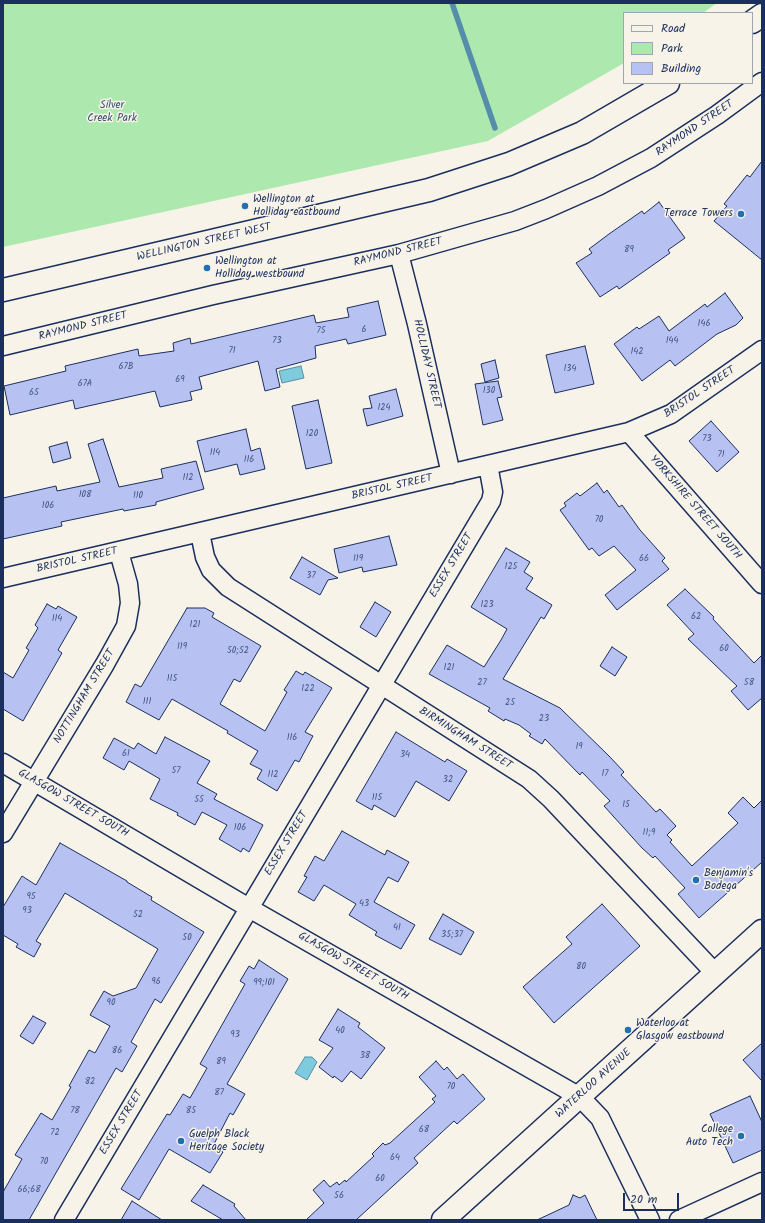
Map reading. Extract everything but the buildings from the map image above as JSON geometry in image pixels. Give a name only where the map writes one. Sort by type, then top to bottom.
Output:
[{"type":"main road","points":[[753,21],[762,15]]},
{"type":"main road","name":"WELLINGTON STREET WEST","points":[[3,290],[429,190],[509,164],[582,133],[666,84]]},
{"type":"main road","name":"WATERLOO AVENUE","points":[[443,1220],[762,931]]},
{"type":"street","name":"RAYMOND STREET","points":[[3,346],[213,295],[399,254],[515,221],[598,186],[651,158],[717,115],[762,82]]},
{"type":"street","name":"HOLLIDAY STREET","points":[[399,254],[417,324],[451,474]]},
{"type":"street","name":"BRISTOL STREET","points":[[3,578],[629,432],[671,414],[762,350]]},
{"type":"street","name":"YORKSHIRE STREET SOUTH","points":[[629,432],[761,581]]},
{"type":"street","name":"ESSEX STREET","points":[[64,1220],[491,501],[493,492],[488,465]]},
{"type":"street","name":"BIRMINGHAM STREET","points":[[200,533],[205,557],[211,570],[228,587],[529,779],[551,799],[715,973]]},
{"type":"street","name":"NOTTINGHAM STREET","points":[[3,833],[105,664],[126,626],[130,603],[128,584],[119,552]]},
{"type":"street","name":"GLASGOW STREET SOUTH","points":[[3,763],[249,908],[580,1097],[603,1124],[650,1220]]},
{"type":"street","points":[[679,1220],[762,1182]]},
{"type":"green space","name":"Silver Creek Park","points":[[3,3],[717,3],[704,12],[623,12],[623,64],[488,141],[3,247]]},
{"type":"water","points":[[301,366],[304,378],[282,383],[279,371]]},
{"type":"water","points":[[305,1057],[312,1057],[317,1062],[307,1080],[295,1073]]},
{"type":"waterway","points":[[452,3],[495,128]]},
{"type":"place","name":"Wellington at Holliday eastbound","points":[[245,206]]},
{"type":"place","name":"Terrace Towers","points":[[741,214]]},
{"type":"place","name":"Wellington at Holliday westbound","points":[[207,268]]},
{"type":"place","name":"Benjamin's Bodega","points":[[696,880]]},
{"type":"place","name":"Waterloo at Glasgow eastbound","points":[[628,1030]]},
{"type":"place","name":"College Auto Tech","points":[[741,1136]]},
{"type":"place","name":"Guelph Black Heritage Society","points":[[181,1141]]}]
